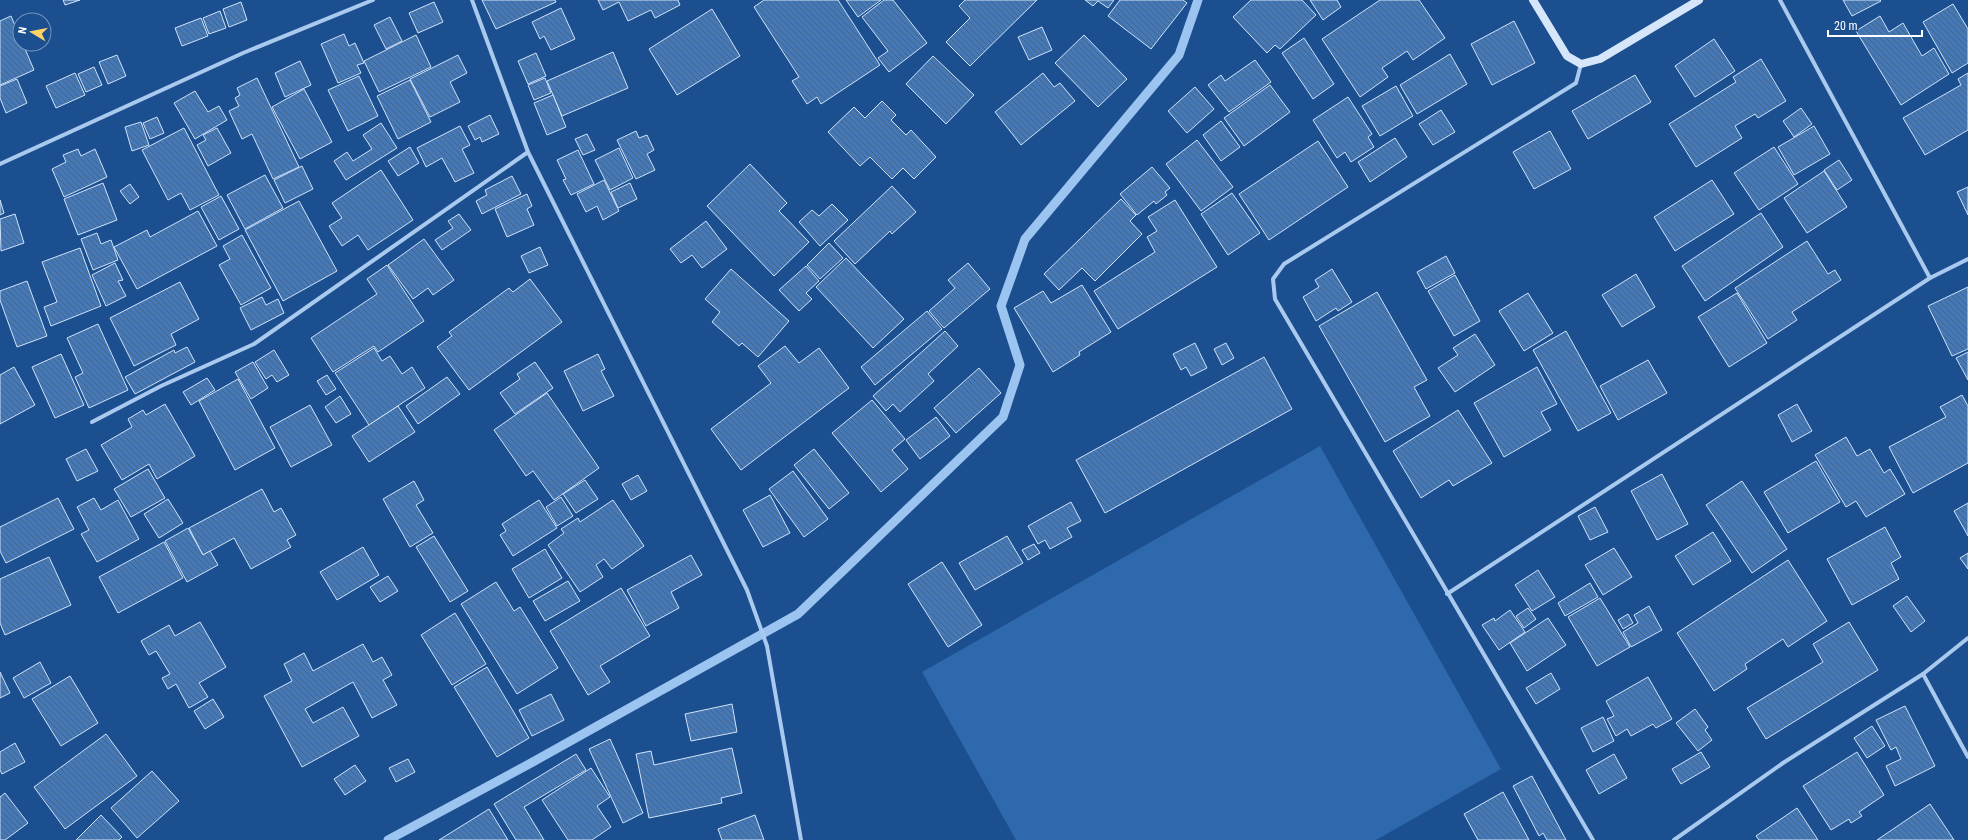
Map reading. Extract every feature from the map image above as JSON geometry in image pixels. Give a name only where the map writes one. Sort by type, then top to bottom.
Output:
[{"type":"street","points":[[0,164],[243,53],[373,0]]},
{"type":"street","points":[[472,0],[528,152],[747,590],[767,646],[801,840]]},
{"type":"street","points":[[1532,0],[1567,56],[1581,64],[1600,59],[1699,0]]},
{"type":"street","points":[[1780,0],[1930,278]]},
{"type":"street","points":[[1581,64],[1576,83],[1284,264],[1273,279],[1275,299],[1447,594],[1593,840]]},
{"type":"street","points":[[92,422],[161,386],[254,344],[528,152]]},
{"type":"street","points":[[1447,594],[1930,278],[1968,259]]},
{"type":"street","points":[[1674,840],[1783,763],[1923,674],[1968,638]]},
{"type":"street","points":[[1923,674],[1968,757]]},
{"type":"shaded area","points":[[1320,446],[1501,769],[1376,840],[1016,840],[922,672]]},
{"type":"building","points":[[63,0],[80,0],[65,5]]},
{"type":"building","points":[[482,0],[555,0],[556,2],[496,29]]},
{"type":"building","points":[[598,0],[678,0],[680,5],[655,18],[651,10],[628,21],[619,2],[603,10]]},
{"type":"building","points":[[764,0],[838,0],[880,65],[821,104],[817,97],[807,104],[792,81],[799,77],[754,7]]},
{"type":"building","points":[[846,0],[881,0],[858,17]]},
{"type":"building","points":[[884,0],[893,0],[927,43],[889,72],[878,58],[888,51],[862,17]]},
{"type":"building","points":[[965,0],[1037,0],[970,66],[946,42],[970,18],[959,6]]},
{"type":"building","points":[[1085,0],[1114,0],[1108,8],[1098,1],[1093,6]]},
{"type":"building","points":[[1120,0],[1183,0],[1187,3],[1151,49],[1108,16]]},
{"type":"building","points":[[1251,0],[1302,0],[1316,15],[1280,49],[1275,45],[1267,53],[1233,17]]},
{"type":"building","points":[[1310,0],[1337,0],[1341,7],[1323,20]]},
{"type":"building","points":[[1380,0],[1419,0],[1445,38],[1413,60],[1407,51],[1382,68],[1388,77],[1360,97],[1322,39]]},
{"type":"building","points":[[1843,0],[1880,0],[1881,1],[1852,16]]},
{"type":"building","points":[[241,2],[247,20],[229,27],[223,9]]},
{"type":"building","points":[[434,2],[443,22],[418,33],[409,13]]},
{"type":"building","points":[[1953,4],[1968,29],[1968,63],[1952,73],[1923,22]]},
{"type":"building","points":[[561,8],[575,39],[551,50],[544,36],[540,39],[532,22]]},
{"type":"building","points":[[712,9],[740,56],[677,95],[649,49]]},
{"type":"building","points":[[220,11],[226,28],[209,34],[203,18]]},
{"type":"building","points":[[11,16],[12,52],[26,52],[34,70],[0,85],[0,21]]},
{"type":"building","points":[[1880,16],[1889,32],[1903,23],[1922,56],[1934,48],[1949,74],[1901,105],[1856,31]]},
{"type":"building","points":[[390,17],[402,41],[386,49],[374,25]]},
{"type":"building","points":[[201,18],[208,36],[182,46],[175,28]]},
{"type":"building","points":[[1514,21],[1535,63],[1492,85],[1471,44]]},
{"type":"building","points":[[1042,27],[1052,50],[1029,60],[1018,37]]},
{"type":"building","points":[[344,34],[349,46],[355,43],[364,63],[357,65],[361,73],[338,83],[321,44]]},
{"type":"building","points":[[416,35],[431,67],[379,92],[364,61]]},
{"type":"building","points":[[1084,35],[1127,79],[1098,107],[1055,63]]},
{"type":"building","points":[[1304,38],[1334,84],[1313,99],[1282,53]]},
{"type":"building","points":[[1714,39],[1735,71],[1695,97],[1675,66]]},
{"type":"building","points":[[613,52],[628,88],[562,116],[547,81]]},
{"type":"building","points":[[536,53],[546,76],[528,84],[518,61]]},
{"type":"building","points":[[1450,54],[1467,84],[1417,114],[1400,85]]},
{"type":"building","points":[[117,55],[126,76],[108,84],[99,62]]},
{"type":"building","points":[[458,55],[467,73],[450,82],[460,102],[430,117],[410,79]]},
{"type":"building","points":[[933,56],[974,95],[946,124],[906,84]]},
{"type":"building","points":[[1761,59],[1786,101],[1758,118],[1755,114],[1735,126],[1742,138],[1696,167],[1669,124],[1736,82],[1733,77]]},
{"type":"building","points":[[1255,60],[1271,82],[1229,112],[1208,85],[1221,75],[1225,81]]},
{"type":"building","points":[[300,61],[311,85],[285,97],[275,73]]},
{"type":"building","points":[[94,67],[102,85],[86,92],[78,74]]},
{"type":"building","points":[[75,73],[85,95],[56,108],[46,86]]},
{"type":"building","points":[[1043,73],[1054,87],[1060,83],[1075,101],[1021,145],[995,112]]},
{"type":"building","points":[[1968,73],[1968,130],[1925,155],[1903,118],[1961,85],[1958,79]]},
{"type":"building","points":[[1635,75],[1651,102],[1588,139],[1572,111]]},
{"type":"building","points":[[359,76],[378,116],[348,131],[328,90]]},
{"type":"building","points":[[257,78],[299,167],[273,179],[252,134],[242,139],[229,111],[239,106],[235,98],[240,95],[237,88]]},
{"type":"building","points":[[545,78],[551,93],[534,100],[528,85]]},
{"type":"building","points":[[17,79],[27,103],[6,113],[0,98],[0,86]]},
{"type":"building","points":[[410,80],[431,122],[398,139],[377,96]]},
{"type":"building","points":[[1270,85],[1290,112],[1244,146],[1224,118]]},
{"type":"building","points":[[1396,86],[1413,116],[1380,136],[1362,106]]},
{"type":"building","points":[[1195,87],[1214,109],[1187,133],[1168,111]]},
{"type":"building","points":[[304,89],[332,142],[300,159],[272,107]]},
{"type":"building","points":[[195,91],[208,112],[219,106],[227,120],[195,139],[174,103]]},
{"type":"building","points":[[553,95],[566,127],[547,135],[534,103]]},
{"type":"building","points":[[1348,97],[1372,134],[1368,137],[1374,147],[1351,162],[1345,152],[1337,158],[1313,120]]},
{"type":"building","points":[[882,101],[896,115],[891,120],[906,135],[911,130],[936,157],[914,179],[903,168],[892,179],[870,157],[860,166],[828,132],[854,107],[865,118]]},
{"type":"building","points":[[1801,108],[1812,124],[1794,137],[1783,121]]},
{"type":"building","points":[[1441,110],[1455,132],[1433,145],[1419,124]]},
{"type":"building","points":[[490,115],[499,134],[482,142],[480,137],[475,140],[468,126]]},
{"type":"building","points":[[157,117],[164,133],[150,139],[143,123]]},
{"type":"building","points":[[1221,121],[1240,147],[1221,161],[1203,135]]},
{"type":"building","points":[[141,122],[149,145],[132,151],[125,127]]},
{"type":"building","points":[[381,123],[397,148],[346,180],[334,161],[347,152],[353,161],[372,149],[363,135]]},
{"type":"building","points":[[460,126],[470,145],[462,149],[474,173],[455,182],[442,158],[426,167],[417,148]]},
{"type":"building","points":[[1814,126],[1830,154],[1794,175],[1778,147]]},
{"type":"building","points":[[184,128],[219,195],[190,210],[181,193],[168,200],[142,150]]},
{"type":"building","points":[[217,128],[231,153],[208,166],[197,145],[206,140],[203,135]]},
{"type":"building","points":[[636,131],[639,138],[647,135],[654,150],[647,154],[655,170],[636,179],[617,140]]},
{"type":"building","points":[[1550,131],[1571,169],[1534,189],[1513,152]]},
{"type":"building","points":[[587,134],[595,150],[583,155],[575,139]]},
{"type":"building","points":[[1395,138],[1407,157],[1370,182],[1358,162]]},
{"type":"building","points":[[1197,140],[1233,187],[1201,211],[1166,164]]},
{"type":"building","points":[[1318,141],[1348,187],[1269,240],[1239,194]]},
{"type":"building","points":[[410,147],[419,163],[398,176],[388,161]]},
{"type":"building","points":[[1774,147],[1798,184],[1759,210],[1734,173]]},
{"type":"building","points":[[619,148],[633,178],[610,190],[595,160]]},
{"type":"building","points":[[78,149],[81,156],[95,149],[107,177],[64,197],[52,169],[66,162],[63,155]]},
{"type":"building","points":[[578,150],[594,184],[571,195],[563,180],[566,179],[557,160]]},
{"type":"building","points":[[1839,160],[1852,180],[1837,190],[1824,170]]},
{"type":"building","points":[[750,164],[787,203],[779,211],[809,242],[774,276],[707,206]]},
{"type":"building","points":[[302,166],[313,189],[285,203],[274,180]]},
{"type":"building","points":[[1152,167],[1170,188],[1165,192],[1167,195],[1156,204],[1154,201],[1137,215],[1120,194]]},
{"type":"building","points":[[381,170],[413,220],[368,250],[358,235],[342,246],[329,226],[342,218],[332,203]]},
{"type":"building","points":[[1824,171],[1847,207],[1807,233],[1784,198]]},
{"type":"building","points":[[265,175],[283,208],[245,229],[227,195]]},
{"type":"building","points":[[512,176],[521,194],[482,214],[476,201],[487,195],[485,190]]},
{"type":"building","points":[[604,180],[619,211],[603,220],[597,206],[586,212],[577,194]]},
{"type":"building","points":[[1712,180],[1734,214],[1675,251],[1654,217]]},
{"type":"building","points":[[103,183],[117,220],[78,235],[64,199]]},
{"type":"building","points":[[630,183],[637,199],[618,208],[611,192]]},
{"type":"building","points":[[130,184],[139,197],[130,204],[120,191]]},
{"type":"building","points":[[892,186],[916,212],[892,234],[890,231],[855,264],[834,241]]},
{"type":"building","points":[[1968,187],[1968,215],[1957,192]]},
{"type":"building","points":[[1232,193],[1260,233],[1228,255],[1201,214]]},
{"type":"building","points":[[527,194],[532,206],[527,209],[534,225],[507,237],[495,209]]},
{"type":"building","points":[[221,196],[239,229],[219,240],[201,207]]},
{"type":"building","points":[[1121,199],[1136,215],[1130,221],[1142,234],[1095,281],[1082,268],[1059,290],[1044,274]]},
{"type":"building","points":[[0,200],[4,213],[0,215]]},
{"type":"building","points":[[1175,200],[1217,267],[1118,329],[1094,291],[1155,252],[1147,237],[1157,231],[1148,217]]},
{"type":"building","points":[[299,201],[337,271],[283,301],[245,230]]},
{"type":"building","points":[[832,204],[848,220],[820,246],[799,222],[812,210],[819,216]]},
{"type":"building","points":[[198,211],[217,246],[137,289],[114,247],[147,230],[150,237]]},
{"type":"building","points":[[1761,213],[1783,247],[1705,301],[1682,266]]},
{"type":"building","points":[[15,214],[24,243],[1,251],[0,219]]},
{"type":"building","points":[[459,214],[471,230],[442,250],[435,240],[453,228],[448,221]]},
{"type":"building","points":[[706,221],[727,249],[702,268],[692,255],[681,263],[670,249]]},
{"type":"building","points":[[97,233],[101,244],[111,240],[118,260],[93,270],[81,239]]},
{"type":"building","points":[[242,235],[271,288],[241,305],[219,265],[230,259],[223,246]]},
{"type":"building","points":[[424,239],[454,280],[433,295],[428,288],[413,299],[388,265]]},
{"type":"building","points":[[1807,241],[1828,274],[1835,270],[1841,280],[1792,312],[1797,320],[1768,339],[1735,288]]},
{"type":"building","points":[[829,243],[843,258],[820,279],[807,265]]},
{"type":"building","points":[[540,247],[548,265],[529,273],[521,256]]},
{"type":"building","points":[[80,248],[101,306],[51,326],[44,307],[57,302],[42,262]]},
{"type":"building","points":[[1446,256],[1455,273],[1426,289],[1417,272]]},
{"type":"building","points":[[846,258],[904,319],[873,348],[816,287]]},
{"type":"building","points":[[115,263],[123,280],[118,281],[126,296],[106,306],[92,275]]},
{"type":"building","points":[[968,263],[990,289],[944,328],[929,311],[955,288],[948,280]]},
{"type":"building","points":[[387,265],[424,321],[378,352],[374,346],[333,372],[311,338],[377,294],[367,279]]},
{"type":"building","points":[[806,266],[819,281],[806,293],[812,299],[799,311],[779,290]]},
{"type":"building","points":[[731,269],[789,321],[758,357],[742,343],[739,346],[712,322],[720,312],[705,299]]},
{"type":"building","points":[[1332,269],[1352,302],[1338,311],[1336,308],[1316,321],[1303,297],[1319,287],[1315,280]]},
{"type":"building","points":[[1636,274],[1655,307],[1622,327],[1602,295]]},
{"type":"building","points":[[1455,275],[1480,321],[1454,336],[1428,291]]},
{"type":"building","points":[[530,279],[562,322],[469,390],[437,347],[452,336],[449,332],[509,288],[513,292]]},
{"type":"building","points":[[27,281],[47,336],[17,347],[0,300],[0,291]]},
{"type":"building","points":[[180,282],[199,319],[171,334],[176,345],[134,366],[110,318]]},
{"type":"building","points":[[1082,285],[1111,332],[1079,352],[1080,355],[1053,372],[1014,308],[1043,291],[1051,303]]},
{"type":"building","points":[[1968,287],[1968,349],[1952,356],[1928,306]]},
{"type":"building","points":[[1377,292],[1427,380],[1414,387],[1430,416],[1385,442],[1319,326]]},
{"type":"building","points":[[1528,293],[1553,333],[1524,351],[1499,311]]},
{"type":"building","points":[[1737,293],[1767,343],[1729,367],[1698,317]]},
{"type":"building","points":[[262,297],[266,305],[278,299],[284,313],[251,330],[240,308]]},
{"type":"building","points":[[927,311],[942,329],[875,385],[861,367]]},
{"type":"building","points":[[98,324],[128,390],[89,408],[75,377],[83,373],[67,338]]},
{"type":"building","points":[[945,331],[958,346],[928,374],[934,381],[900,412],[893,404],[886,411],[873,396]]},
{"type":"building","points":[[1566,331],[1611,413],[1578,431],[1533,350]]},
{"type":"building","points":[[1475,334],[1495,365],[1455,392],[1438,368],[1458,355],[1453,348]]},
{"type":"building","points":[[1195,343],[1207,368],[1191,376],[1186,367],[1181,370],[1173,354]]},
{"type":"building","points":[[1226,343],[1234,358],[1222,365],[1214,349]]},
{"type":"building","points":[[785,346],[799,363],[819,348],[849,388],[741,470],[711,429],[771,383],[758,366]]},
{"type":"building","points":[[187,347],[195,362],[135,394],[125,377],[174,350],[175,353]]},
{"type":"building","points":[[374,348],[382,361],[390,356],[402,374],[412,367],[425,388],[369,425],[335,373]]},
{"type":"building","points":[[274,350],[289,375],[277,382],[272,375],[266,379],[255,362]]},
{"type":"building","points":[[1968,352],[1968,380],[1956,358]]},
{"type":"building","points":[[61,354],[84,405],[55,418],[32,367]]},
{"type":"building","points":[[598,354],[605,369],[601,371],[614,396],[583,411],[564,371]]},
{"type":"building","points":[[1264,357],[1292,409],[1105,513],[1076,460]]},
{"type":"building","points":[[1648,360],[1667,393],[1618,420],[1600,386]]},
{"type":"building","points":[[253,362],[268,388],[251,399],[235,372]]},
{"type":"building","points":[[535,362],[553,388],[515,414],[500,393],[520,379],[517,374]]},
{"type":"building","points":[[14,367],[35,405],[0,424],[0,375]]},
{"type":"building","points":[[1537,367],[1557,404],[1541,412],[1551,430],[1504,457],[1474,403]]},
{"type":"building","points":[[979,368],[1001,393],[956,433],[934,408]]},
{"type":"building","points":[[327,375],[336,389],[326,395],[317,381]]},
{"type":"building","points":[[447,377],[460,394],[418,424],[406,406]]},
{"type":"building","points":[[207,378],[215,390],[191,405],[183,392]]},
{"type":"building","points":[[238,379],[275,448],[235,470],[199,401]]},
{"type":"building","points":[[547,393],[599,468],[554,500],[533,471],[526,476],[494,430]]},
{"type":"building","points":[[1962,395],[1968,406],[1968,463],[1913,493],[1889,447],[1946,417],[1940,407]]},
{"type":"building","points":[[340,396],[351,414],[336,423],[325,407]]},
{"type":"building","points":[[872,400],[905,439],[892,450],[908,469],[881,492],[832,433]]},
{"type":"building","points":[[165,404],[195,456],[157,479],[149,464],[122,480],[101,445],[132,427],[128,419],[143,410],[146,415]]},
{"type":"building","points":[[1797,404],[1812,431],[1792,442],[1778,415]]},
{"type":"building","points":[[310,405],[332,445],[291,467],[270,427]]},
{"type":"building","points":[[398,406],[415,432],[369,462],[352,436]]},
{"type":"building","points":[[1458,410],[1492,463],[1453,486],[1449,480],[1421,498],[1393,451]]},
{"type":"building","points":[[936,417],[950,436],[920,459],[906,440]]},
{"type":"building","points":[[1846,437],[1857,456],[1870,449],[1884,473],[1890,469],[1905,494],[1866,517],[1856,501],[1846,507],[1815,455]]},
{"type":"building","points":[[86,449],[98,471],[77,481],[66,459]]},
{"type":"building","points":[[814,449],[849,493],[829,509],[794,465]]},
{"type":"building","points":[[1816,461],[1840,502],[1788,533],[1764,492]]},
{"type":"building","points":[[148,469],[165,498],[131,517],[114,489]]},
{"type":"building","points":[[793,471],[828,519],[804,537],[769,489]]},
{"type":"building","points":[[1662,474],[1688,524],[1657,540],[1631,491]]},
{"type":"building","points":[[638,475],[647,491],[631,500],[622,484]]},
{"type":"building","points":[[585,480],[598,499],[576,513],[563,494]]},
{"type":"building","points":[[414,481],[424,500],[416,505],[433,533],[410,547],[383,499]]},
{"type":"building","points":[[1742,481],[1787,549],[1752,573],[1706,505]]},
{"type":"building","points":[[262,489],[274,512],[281,508],[296,535],[287,540],[291,547],[251,569],[234,538],[203,555],[189,528]]},
{"type":"building","points":[[770,495],[790,533],[763,547],[743,510]]},
{"type":"building","points":[[561,497],[573,516],[557,526],[546,507]]},
{"type":"building","points":[[58,498],[74,529],[6,563],[0,551],[0,527]]},
{"type":"building","points":[[94,498],[101,510],[118,500],[139,539],[97,562],[81,534],[89,530],[77,507]]},
{"type":"building","points":[[168,499],[183,523],[159,538],[144,514]]},
{"type":"building","points":[[539,500],[557,528],[513,556],[500,535],[506,531],[502,524]]},
{"type":"building","points":[[613,500],[644,546],[612,569],[604,559],[596,565],[603,577],[580,592],[548,545],[564,533],[561,529],[578,518],[580,522]]},
{"type":"building","points":[[1071,502],[1081,521],[1067,528],[1072,537],[1050,549],[1045,540],[1038,544],[1028,526]]},
{"type":"building","points":[[1968,503],[1968,536],[1954,511]]},
{"type":"building","points":[[1595,507],[1608,532],[1590,540],[1578,516]]},
{"type":"building","points":[[1885,527],[1901,557],[1891,563],[1899,579],[1852,605],[1827,559]]},
{"type":"building","points":[[188,528],[203,555],[210,551],[218,565],[187,582],[165,541]]},
{"type":"building","points":[[1713,532],[1731,561],[1693,585],[1675,556]]},
{"type":"building","points":[[434,536],[468,591],[450,602],[416,547]]},
{"type":"building","points":[[1007,536],[1023,563],[975,590],[959,563]]},
{"type":"building","points":[[164,542],[183,578],[118,613],[99,577]]},
{"type":"building","points":[[1034,544],[1040,553],[1028,560],[1022,550]]},
{"type":"building","points":[[363,547],[379,575],[337,600],[320,572]]},
{"type":"building","points":[[1614,548],[1632,577],[1603,595],[1585,565]]},
{"type":"building","points":[[545,549],[562,578],[529,598],[512,569]]},
{"type":"building","points":[[1968,553],[1968,569],[1960,558]]},
{"type":"building","points":[[691,555],[702,575],[671,592],[679,608],[646,626],[627,590]]},
{"type":"building","points":[[49,557],[71,605],[5,635],[0,623],[0,579]]},
{"type":"building","points":[[1788,560],[1827,621],[1788,647],[1783,639],[1745,664],[1747,669],[1714,691],[1677,633]]},
{"type":"building","points":[[942,562],[982,625],[948,647],[908,584]]},
{"type":"building","points":[[1538,570],[1555,597],[1532,611],[1515,585]]},
{"type":"building","points":[[388,576],[398,591],[380,602],[370,587]]},
{"type":"building","points":[[568,581],[580,601],[545,621],[533,601]]},
{"type":"building","points":[[496,582],[514,611],[520,607],[558,668],[517,694],[461,604]]},
{"type":"building","points":[[1590,583],[1598,597],[1565,616],[1558,603]]},
{"type":"building","points":[[621,588],[650,636],[600,666],[610,682],[588,695],[550,631]]},
{"type":"building","points":[[1907,596],[1925,621],[1911,632],[1893,606]]},
{"type":"building","points":[[1600,598],[1630,647],[1597,666],[1568,617]]},
{"type":"building","points":[[1649,606],[1662,630],[1631,647],[1623,632],[1638,623],[1634,615]]},
{"type":"building","points":[[1528,608],[1536,619],[1524,628],[1516,616]]},
{"type":"building","points":[[1510,610],[1525,632],[1499,650],[1482,625],[1494,618],[1495,621]]},
{"type":"building","points":[[455,613],[486,664],[452,685],[421,635]]},
{"type":"building","points":[[1628,614],[1633,623],[1623,629],[1618,620]]},
{"type":"building","points":[[1548,618],[1566,645],[1527,671],[1510,643]]},
{"type":"building","points":[[200,622],[226,667],[199,683],[208,697],[189,708],[176,684],[168,689],[162,678],[170,674],[156,651],[149,655],[141,641],[169,625],[175,636]]},
{"type":"building","points":[[1849,622],[1878,670],[1766,739],[1747,708],[1823,662],[1813,644]]},
{"type":"building","points":[[363,644],[373,662],[382,657],[392,675],[383,680],[397,705],[372,718],[353,682],[305,709],[313,723],[343,707],[359,736],[302,767],[264,696],[292,681],[284,664],[304,653],[313,671]]},
{"type":"building","points":[[40,662],[51,683],[24,698],[13,678]]},
{"type":"building","points":[[487,667],[529,738],[497,757],[454,687]]},
{"type":"building","points":[[0,672],[10,693],[0,698]]},
{"type":"building","points":[[1551,673],[1560,689],[1536,704],[1526,688]]},
{"type":"building","points":[[70,676],[98,723],[61,746],[32,699]]},
{"type":"building","points":[[1648,677],[1672,719],[1656,728],[1653,724],[1631,736],[1627,729],[1616,736],[1607,719],[1614,716],[1606,701]]},
{"type":"building","points":[[551,694],[564,720],[532,736],[519,710]]},
{"type":"building","points":[[213,699],[224,717],[205,729],[194,711]]},
{"type":"building","points":[[732,704],[737,732],[691,741],[685,714]]},
{"type":"building","points":[[1905,706],[1935,766],[1895,786],[1886,766],[1901,759],[1896,747],[1891,750],[1876,720]]},
{"type":"building","points":[[1695,709],[1708,727],[1705,730],[1712,740],[1698,751],[1676,723]]},
{"type":"building","points":[[1603,717],[1614,741],[1593,752],[1581,728]]},
{"type":"building","points":[[1872,726],[1885,746],[1867,758],[1854,738]]},
{"type":"building","points":[[106,734],[137,776],[65,829],[34,787]]},
{"type":"building","points":[[610,739],[643,813],[623,823],[589,749]]},
{"type":"building","points":[[15,743],[25,762],[2,774],[0,770],[0,752]]},
{"type":"building","points":[[732,748],[742,793],[721,798],[722,803],[649,818],[636,754],[651,751],[654,765]]},
{"type":"building","points":[[1701,752],[1710,767],[1681,784],[1672,769]]},
{"type":"building","points":[[1857,752],[1884,795],[1859,812],[1862,816],[1851,823],[1849,819],[1831,830],[1803,786]]},
{"type":"building","points":[[576,754],[586,770],[524,807],[544,840],[516,840],[494,804]]},
{"type":"building","points":[[1614,754],[1627,778],[1599,794],[1586,770]]},
{"type":"building","points":[[408,759],[415,772],[396,782],[389,768]]},
{"type":"building","points":[[355,765],[366,781],[345,795],[334,779]]},
{"type":"building","points":[[591,768],[610,797],[597,806],[611,827],[592,840],[568,840],[542,800]]},
{"type":"building","points":[[152,771],[179,801],[137,838],[111,808]]},
{"type":"building","points":[[1532,776],[1566,840],[1547,840],[1543,833],[1539,836],[1513,786]]},
{"type":"building","points":[[1503,792],[1529,840],[1478,840],[1464,814]]},
{"type":"building","points":[[5,793],[28,823],[5,840],[0,840],[0,797]]},
{"type":"building","points":[[1930,804],[1954,840],[1877,840]]},
{"type":"building","points":[[1797,808],[1818,840],[1759,840],[1756,836]]},
{"type":"building","points":[[489,809],[508,840],[439,840]]},
{"type":"building","points":[[101,815],[122,837],[119,840],[76,840]]},
{"type":"building","points":[[755,815],[764,840],[722,840],[718,829]]},
{"type":"waterway","points":[[388,840],[531,763],[798,614],[1003,417],[1020,365],[1001,306],[1025,239],[1179,55],[1198,0]]}]
